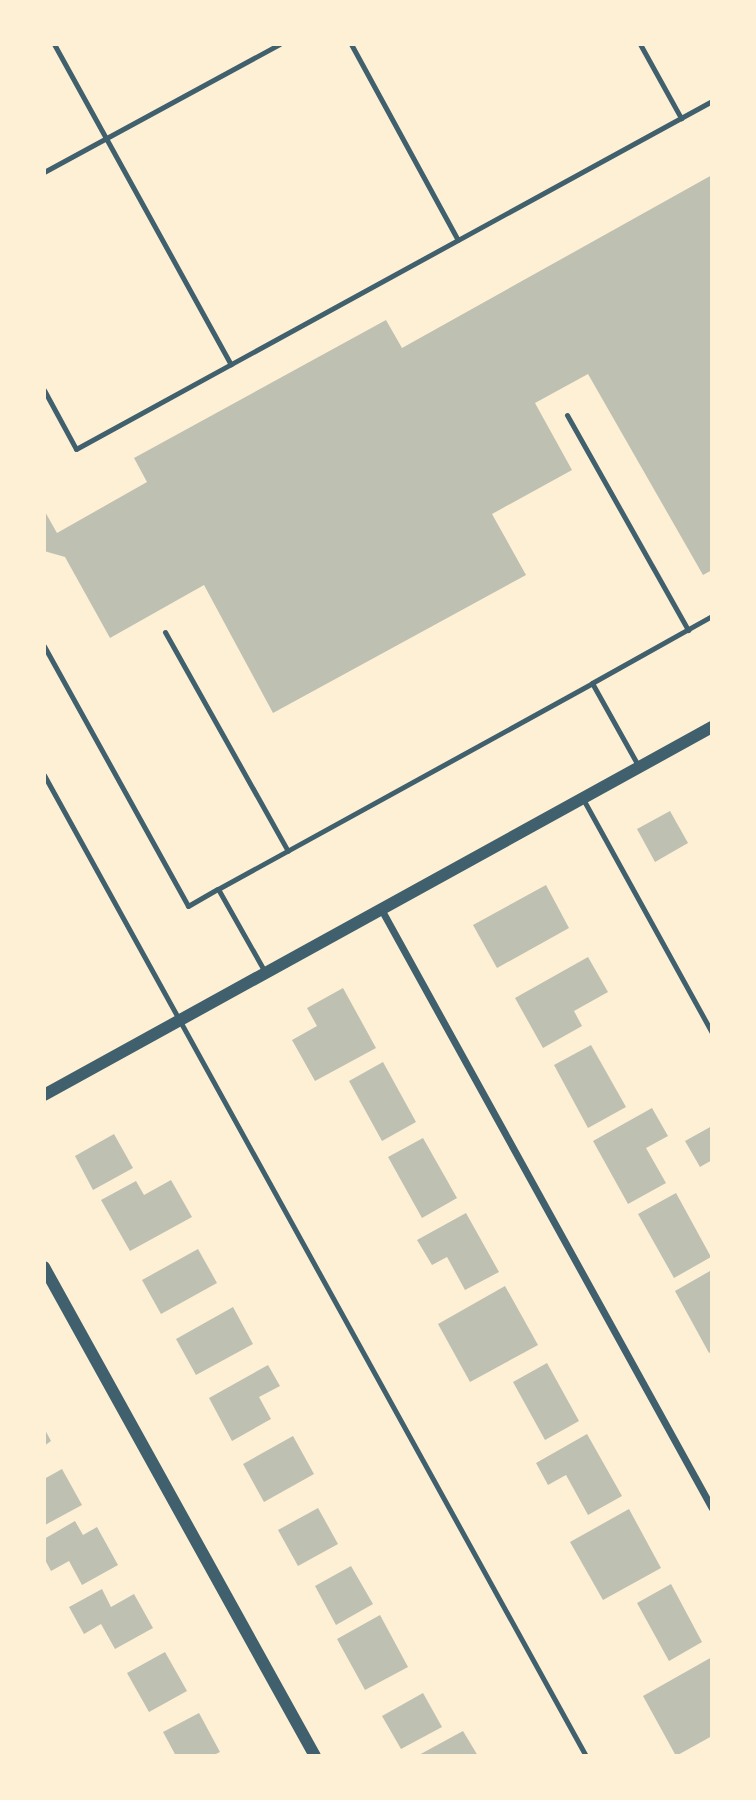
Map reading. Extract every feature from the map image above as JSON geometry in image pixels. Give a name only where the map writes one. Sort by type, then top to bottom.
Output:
[{"type":"street","points":[[44,1094],[712,727]]},
{"type":"street","points":[[382,909],[712,1508]]},
{"type":"street","points":[[44,1267],[315,1756]]},
{"type":"lane","points":[[54,44],[231,364]]},
{"type":"lane","points":[[44,172],[280,44]]},
{"type":"lane","points":[[351,44],[458,240]]},
{"type":"lane","points":[[640,44],[681,118]]},
{"type":"lane","points":[[44,390],[76,449],[712,101]]},
{"type":"lane","points":[[567,415],[688,630]]},
{"type":"lane","points":[[44,646],[188,906],[712,616]]},
{"type":"lane","points":[[165,632],[288,851]]},
{"type":"lane","points":[[592,683],[639,768]]},
{"type":"lane","points":[[44,775],[586,1756]]},
{"type":"lane","points":[[583,799],[712,1033]]},
{"type":"lane","points":[[218,889],[265,973]]},
{"type":"building","points":[[712,175],[712,570],[703,575],[588,374],[535,403],[572,470],[492,514],[526,575],[273,713],[204,585],[110,638],[65,557],[44,551],[44,510],[57,533],[147,482],[134,458],[386,320],[402,348]]},
{"type":"building","points":[[670,811],[688,843],[655,862],[637,829]]},
{"type":"building","points":[[546,885],[569,928],[497,968],[473,925]]},
{"type":"building","points":[[588,957],[608,992],[574,1011],[582,1026],[543,1048],[515,998]]},
{"type":"building","points":[[343,988],[376,1048],[315,1081],[292,1040],[317,1026],[307,1008]]},
{"type":"building","points":[[591,1045],[626,1107],[588,1128],[554,1065]]},
{"type":"building","points":[[383,1062],[416,1122],[382,1141],[349,1081]]},
{"type":"building","points":[[652,1108],[668,1136],[646,1148],[666,1183],[628,1204],[593,1141]]},
{"type":"building","points":[[712,1126],[712,1160],[700,1167],[685,1141]]},
{"type":"building","points":[[114,1134],[133,1168],[93,1190],[75,1156]]},
{"type":"building","points":[[423,1138],[457,1198],[422,1218],[388,1157]]},
{"type":"building","points":[[171,1180],[192,1217],[130,1251],[101,1200],[136,1181],[144,1195]]},
{"type":"building","points":[[676,1193],[711,1257],[674,1278],[638,1214]]},
{"type":"building","points":[[466,1213],[499,1272],[465,1290],[447,1257],[432,1265],[417,1240]]},
{"type":"building","points":[[198,1249],[217,1283],[161,1314],[142,1280]]},
{"type":"building","points":[[710,1271],[712,1351],[709,1353],[675,1291]]},
{"type":"building","points":[[505,1286],[538,1345],[470,1382],[438,1324]]},
{"type":"building","points":[[233,1307],[253,1344],[196,1375],[176,1339]]},
{"type":"building","points":[[547,1363],[579,1421],[545,1440],[513,1382]]},
{"type":"building","points":[[268,1365],[280,1386],[259,1397],[271,1419],[232,1441],[209,1398]]},
{"type":"building","points":[[44,1428],[51,1441],[44,1446]]},
{"type":"building","points":[[587,1434],[622,1496],[588,1515],[566,1475],[548,1485],[536,1463]]},
{"type":"building","points":[[293,1436],[314,1474],[264,1502],[243,1464]]},
{"type":"building","points":[[62,1469],[82,1505],[45,1525],[44,1479]]},
{"type":"building","points":[[318,1508],[338,1544],[298,1566],[278,1530]]},
{"type":"building","points":[[629,1509],[661,1568],[603,1600],[570,1542]]},
{"type":"building","points":[[75,1521],[83,1535],[97,1527],[118,1565],[82,1585],[69,1561],[51,1571],[44,1558],[44,1539]]},
{"type":"building","points":[[351,1566],[373,1604],[336,1625],[315,1586]]},
{"type":"building","points":[[671,1584],[702,1642],[669,1661],[637,1603]]},
{"type":"building","points":[[102,1589],[111,1607],[134,1594],[153,1628],[115,1649],[101,1624],[84,1634],[69,1607]]},
{"type":"building","points":[[380,1615],[408,1667],[365,1690],[337,1639]]},
{"type":"building","points":[[165,1652],[187,1691],[149,1712],[127,1673]]},
{"type":"building","points":[[712,1657],[712,1736],[676,1756],[643,1696]]},
{"type":"building","points":[[423,1693],[442,1727],[401,1749],[382,1716]]},
{"type":"building","points":[[199,1713],[220,1752],[212,1756],[176,1756],[163,1732]]},
{"type":"building","points":[[463,1731],[478,1756],[417,1756]]}]
